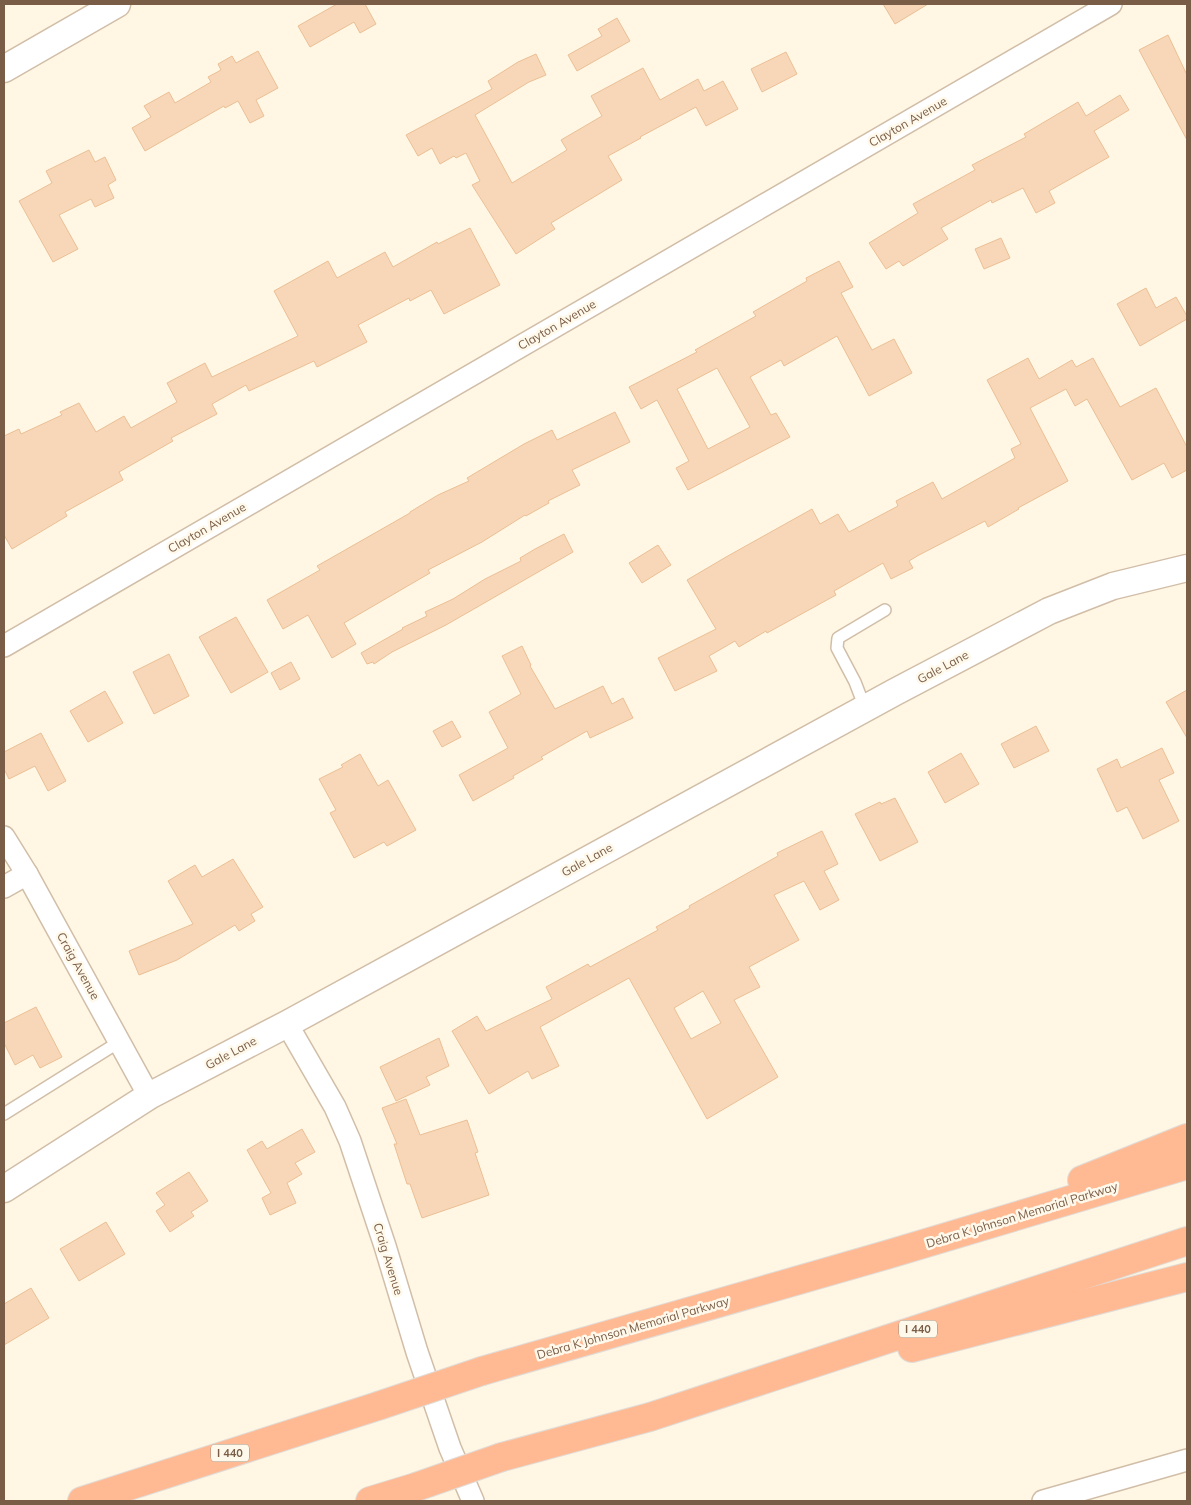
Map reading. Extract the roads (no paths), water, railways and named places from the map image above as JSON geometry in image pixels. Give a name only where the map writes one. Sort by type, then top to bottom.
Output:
[{"type":"highway","points":[[886,1255],[1187,1138]]},
{"type":"highway","name":"Debra K Johnson Memorial Parkway","points":[[82,1501],[482,1372],[886,1255],[1187,1165]]},
{"type":"highway","name":"I 440","points":[[370,1501],[502,1457],[650,1417],[1187,1240]]},
{"type":"highway","points":[[650,1417],[1187,1277]]},
{"type":"street","points":[[4,69],[117,4]]},
{"type":"street","name":"Clayton Avenue","points":[[4,646],[1111,4]]},
{"type":"street","name":"Gale Lane","points":[[4,1188],[149,1096],[287,1024],[865,708],[1049,612],[1112,586],[1187,568]]},
{"type":"street","name":"Craig Avenue","points":[[4,837],[27,874],[149,1096]]},
{"type":"street","points":[[4,887],[27,874]]},
{"type":"street","name":"Craig Avenue","points":[[287,1024],[335,1107],[350,1141],[386,1246],[406,1318],[447,1440],[473,1501]]},
{"type":"street","points":[[1043,1501],[1187,1460]]},
{"type":"lane","points":[[865,708],[855,682],[837,648],[838,638],[885,610]]},
{"type":"lane","points":[[4,1114],[119,1042]]}]
